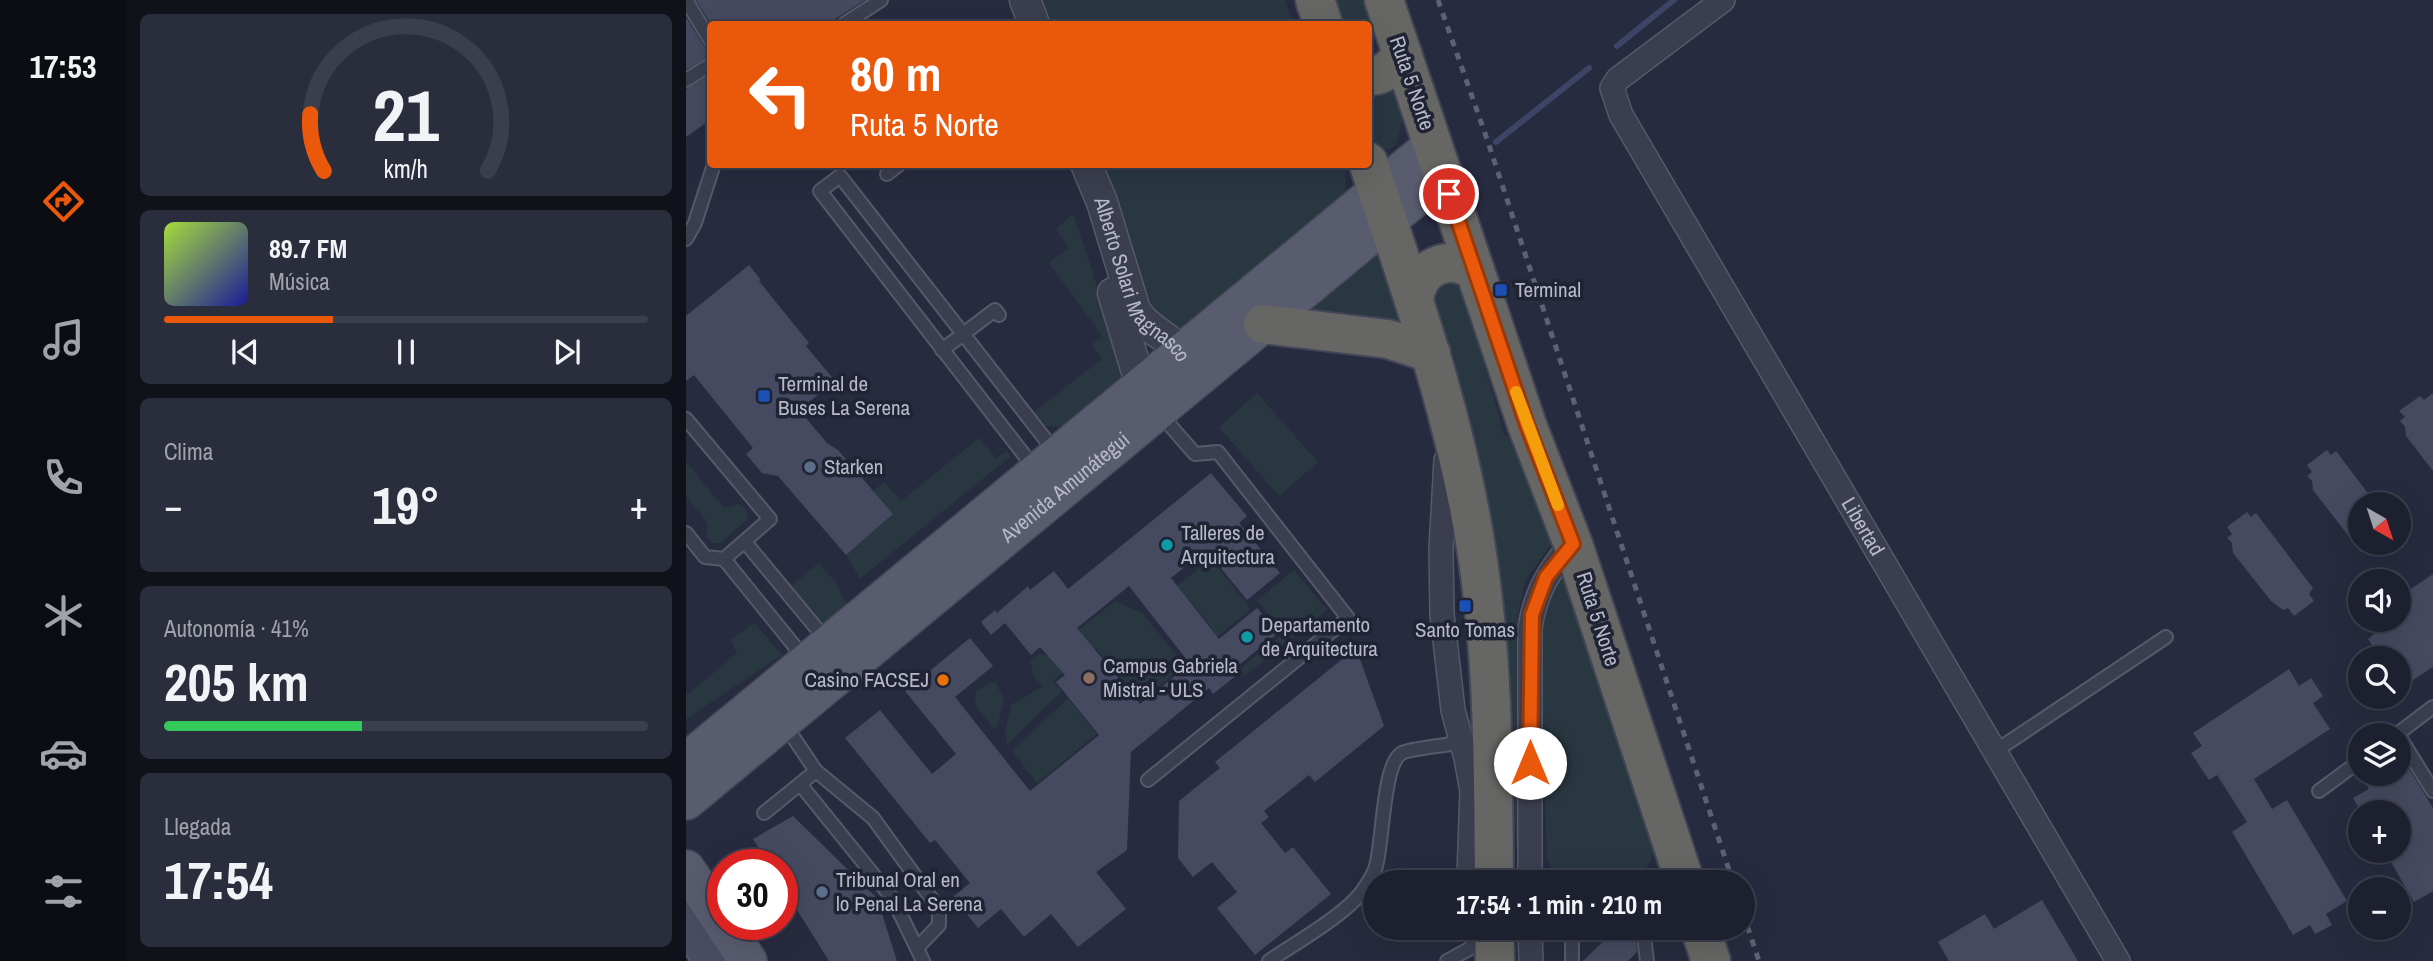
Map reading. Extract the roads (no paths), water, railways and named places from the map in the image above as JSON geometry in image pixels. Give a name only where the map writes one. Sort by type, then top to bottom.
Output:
[{"type":"highway","points":[[1315,0],[1322,21]]},
{"type":"highway","name":"Ruta 5 Norte","points":[[1384,0],[1527,425],[1573,544],[1672,870]]},
{"type":"highway","points":[[1372,77],[1385,73],[1398,61],[1402,53]]},
{"type":"highway","points":[[1378,191],[1431,353],[1467,496],[1485,611],[1504,870]]},
{"type":"highway","points":[[1414,300],[1418,282],[1424,274],[1439,264],[1458,263],[1475,271]]},
{"type":"highway","points":[[1263,324],[1388,339],[1431,353]]},
{"type":"highway","points":[[1494,940],[1495,961]]},
{"type":"highway","points":[[1704,940],[1711,961]]},
{"type":"main road","name":"Avenida Amunátegui","points":[[1159,396],[1182,352],[1378,191],[1438,160]]},
{"type":"main road","name":"Avenida Amunátegui","points":[[690,757],[818,653],[1159,396],[1263,324],[1378,191]]},
{"type":"main road","name":"Avenida Amunátegui","points":[[686,801],[782,721],[1057,475]]},
{"type":"main road","points":[[686,869],[707,900]]},
{"type":"main road","points":[[686,923],[711,961]]},
{"type":"main road","points":[[734,940],[748,961]]},
{"type":"street","points":[[1025,0],[1033,21]]},
{"type":"street","name":"Libertad","points":[[1724,0],[1626,72],[1612,88],[1621,115],[2118,961]]},
{"type":"street","name":"Alberto Solari Magnasco","points":[[1079,168],[1087,207],[1159,396]]},
{"type":"street","name":"Alberto Solari Magnasco","points":[[1088,168],[1102,202],[1135,310],[1145,323],[1170,339],[1182,352]]},
{"type":"street","points":[[1446,408],[1446,489],[1441,549],[1442,614],[1449,686],[1472,790],[1504,870]]},
{"type":"street","points":[[1504,870],[1532,615],[1546,577],[1573,544]]},
{"type":"street","points":[[1530,940],[1531,961]]},
{"type":"lane","points":[[686,0],[707,35]]},
{"type":"lane","points":[[849,21],[881,0]]},
{"type":"lane","points":[[686,27],[698,20]]},
{"type":"lane","points":[[686,80],[707,67]]},
{"type":"lane","points":[[686,239],[695,223],[713,168]]},
{"type":"lane","points":[[887,174],[895,168]]},
{"type":"lane","points":[[840,176],[962,335],[1057,475],[942,350],[820,191],[840,176]]},
{"type":"lane","points":[[942,350],[995,310],[999,315]]},
{"type":"lane","points":[[1148,780],[1348,618],[1218,452],[1195,454],[1159,396]]},
{"type":"lane","points":[[686,419],[770,519],[724,559]]},
{"type":"lane","points":[[686,533],[705,557],[724,559],[818,653]]},
{"type":"lane","points":[[745,541],[818,653]]},
{"type":"lane","points":[[1994,752],[2166,637]]},
{"type":"lane","points":[[2411,725],[2433,708]]},
{"type":"lane","points":[[782,721],[816,771],[873,818],[939,909],[939,925],[917,948]]},
{"type":"lane","points":[[1269,961],[1342,910],[1362,892],[1376,868],[1392,764],[1402,753],[1461,742]]},
{"type":"lane","points":[[2411,756],[2433,791]]},
{"type":"lane","points":[[2319,791],[2348,770]]},
{"type":"lane","points":[[764,813],[816,771]]},
{"type":"lane","points":[[800,784],[893,899],[923,961]]},
{"type":"lane","points":[[1447,961],[1469,949],[1476,940]]},
{"type":"lane","points":[[1572,940],[1572,961]]},
{"type":"lane","points":[[1644,940],[1647,961]]},
{"type":"waterway","points":[[1617,46],[1674,0]]},
{"type":"waterway","points":[[1496,142],[1589,68]]},
{"type":"railway","points":[[1438,0],[1487,139],[1729,870]]},
{"type":"railway","points":[[1752,940],[1759,961]]},
{"type":"place","name":"Terminal","points":[[1501,290]]},
{"type":"place","name":"Terminal de Buses La Serena","points":[[764,396]]},
{"type":"place","name":"Starken","points":[[810,467]]},
{"type":"place","name":"Talleres de Arquitectura","points":[[1167,545]]},
{"type":"place","name":"Santo Tomas","points":[[1465,606]]},
{"type":"place","name":"Departamento de Arquitectura","points":[[1247,637]]},
{"type":"place","name":"Campus Gabriela Mistral - ULS","points":[[1089,678]]},
{"type":"place","name":"Casino FACSEJ","points":[[943,680]]},
{"type":"place","name":"Tribunal Oral en lo Penal La Serena","points":[[822,892]]}]
